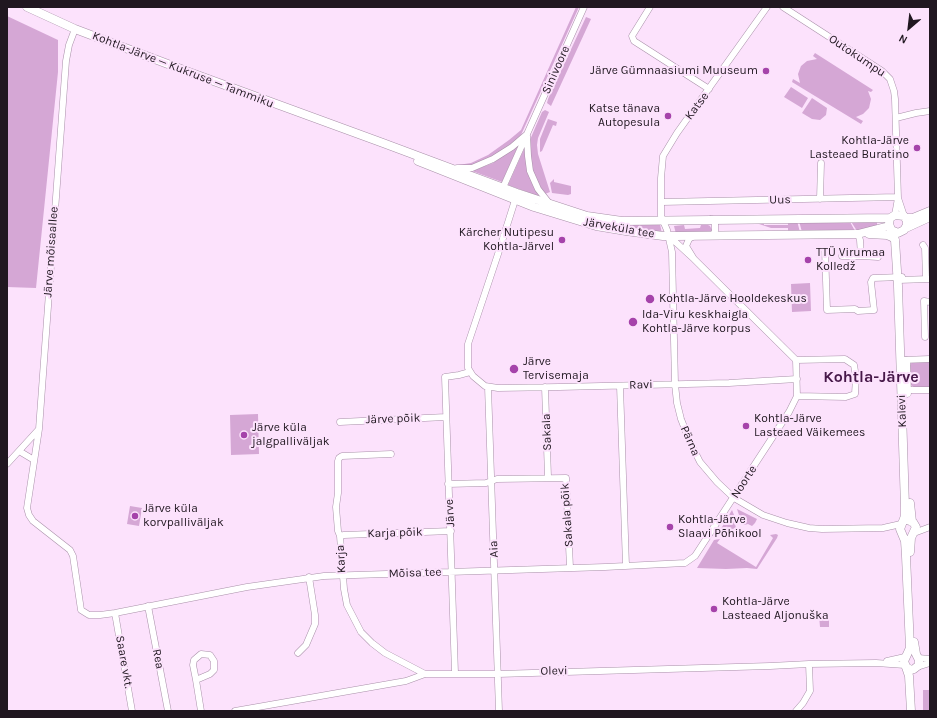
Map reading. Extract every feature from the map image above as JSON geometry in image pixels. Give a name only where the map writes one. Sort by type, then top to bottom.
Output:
[{"type":"main road","name":"Kohtla-Järve — Kukruse — Tammiku","points":[[27,7],[75,29],[494,184]]},
{"type":"main road","name":"Kohtla-Järve — Kukruse — Tammiku","points":[[342,129],[399,154],[483,187]]},
{"type":"main road","name":"Järveküla tee","points":[[494,184],[502,191]]},
{"type":"main road","name":"Järveküla tee","points":[[483,187],[597,218],[622,221],[662,218],[891,222]]},
{"type":"main road","name":"Järveküla tee","points":[[516,196],[534,207],[596,226],[668,236],[858,234],[891,222]]},
{"type":"main road","points":[[930,211],[913,218],[905,217],[901,214],[891,222],[895,232],[930,218]]},
{"type":"main road","name":"Kalevi","points":[[905,217],[907,221],[901,239],[900,279],[903,360],[907,390],[908,490],[913,522],[916,527],[910,544],[914,638],[919,663],[914,676],[915,711]]},
{"type":"main road","name":"Kalevi","points":[[891,222],[900,279]]},
{"type":"main road","points":[[858,234],[887,235],[895,240]]},
{"type":"main road","name":"Kalevi","points":[[903,360],[901,379],[905,516],[900,527],[906,556],[910,645],[906,661],[909,676],[911,711]]},
{"type":"main road","points":[[902,523],[908,520],[913,522]]},
{"type":"main road","points":[[902,533],[907,536],[914,533]]},
{"type":"main road","points":[[916,668],[911,670],[906,661],[912,654],[917,657]]},
{"type":"street","name":"Sinivoore","points":[[502,191],[584,7]]},
{"type":"street","points":[[650,7],[632,36],[634,41],[709,90]]},
{"type":"street","name":"Katse","points":[[662,218],[660,178],[663,156],[677,133],[767,7]]},
{"type":"street","name":"Outokumpu","points":[[783,7],[890,79],[894,90],[896,118],[898,197],[891,222]]},
{"type":"street","name":"Järve mõisaallee","points":[[75,29],[67,55],[64,84],[39,429],[27,508],[33,521],[70,550],[73,556],[81,610],[92,615],[115,613]]},
{"type":"street","points":[[896,118],[930,111]]},
{"type":"street","name":"Sinivoore","points":[[451,168],[466,169],[479,166],[502,154],[527,134]]},
{"type":"street","name":"Sinivoore","points":[[527,134],[530,171],[538,189],[550,204]]},
{"type":"street","points":[[820,163],[820,199]]},
{"type":"street","points":[[486,387],[470,372],[467,351],[470,335],[516,196]]},
{"type":"street","name":"Outokumpu","points":[[898,197],[905,217]]},
{"type":"street","name":"Uus","points":[[662,202],[898,197]]},
{"type":"street","name":"Pärna","points":[[662,218],[672,252],[675,384],[680,419],[700,462],[717,482],[734,498],[763,515],[787,524],[809,528],[883,528],[902,523]]},
{"type":"street","points":[[711,219],[715,222],[716,228],[713,235]]},
{"type":"street","points":[[858,234],[861,256]]},
{"type":"street","points":[[694,259],[687,249],[686,244],[691,238],[701,235]]},
{"type":"street","points":[[668,236],[694,259],[796,360],[797,396],[846,396],[855,394],[856,377],[854,365],[845,359],[796,360]]},
{"type":"street","points":[[825,250],[827,310],[855,309],[858,311],[874,310],[871,282],[873,278],[928,279],[925,248],[923,245]]},
{"type":"street","points":[[842,256],[878,257]]},
{"type":"street","points":[[925,337],[924,302],[930,302]]},
{"type":"street","points":[[903,360],[930,359]]},
{"type":"street","name":"Järve","points":[[455,673],[445,377],[470,372]]},
{"type":"street","name":"Ravi","points":[[486,387],[620,386],[797,379]]},
{"type":"street","points":[[901,379],[903,386],[907,390],[930,390]]},
{"type":"street","points":[[620,386],[626,566]]},
{"type":"street","name":"Aia","points":[[486,387],[495,570],[499,711]]},
{"type":"street","name":"Sakala","points":[[545,387],[548,477]]},
{"type":"street","name":"Noorte","points":[[685,563],[696,556],[789,412],[797,396]]},
{"type":"street","name":"Järve põik","points":[[340,422],[446,417]]},
{"type":"street","points":[[7,464],[39,429]]},
{"type":"street","points":[[19,451],[34,460]]},
{"type":"street","name":"Karja","points":[[391,454],[350,455],[339,458],[337,469],[338,493],[336,507],[338,531],[340,536],[342,575],[347,605],[361,632],[372,643],[386,653],[425,674]]},
{"type":"street","points":[[448,484],[482,483],[498,479],[548,477]]},
{"type":"street","name":"Sakala põik","points":[[548,477],[566,478],[570,568]]},
{"type":"street","points":[[913,522],[930,526]]},
{"type":"street","points":[[914,533],[930,526]]},
{"type":"street","name":"Pärna","points":[[883,528],[902,533]]},
{"type":"street","name":"Karja põik","points":[[340,536],[451,530]]},
{"type":"street","name":"Mõisa tee","points":[[115,613],[247,587],[309,577],[685,563]]},
{"type":"street","points":[[298,653],[306,645],[315,624],[309,577]]},
{"type":"street","name":"Rea","points":[[148,606],[168,711]]},
{"type":"street","name":"Saare vkt.","points":[[115,613],[132,711]]},
{"type":"street","points":[[196,680],[210,674],[214,670],[214,661],[210,655],[201,654],[194,660],[193,665],[201,711]]},
{"type":"street","points":[[917,657],[930,659]]},
{"type":"street","name":"Olevi","points":[[235,711],[406,681],[425,674],[498,674],[906,661]]},
{"type":"street","points":[[916,668],[930,663]]},
{"type":"street","points":[[796,711],[810,691],[808,664]]},
{"type":"shaded area","points":[[576,7],[579,7],[521,135],[496,155],[473,167],[458,165],[471,163],[488,155],[521,130]]},
{"type":"shaded area","points":[[7,16],[58,40],[58,72],[36,288],[7,287]]},
{"type":"shaded area","points":[[586,17],[591,19],[551,106],[547,103],[548,99]]},
{"type":"shaded area","points":[[815,53],[873,90],[871,92],[868,91],[871,99],[869,108],[863,114],[856,117],[863,121],[861,124],[792,82],[793,79],[800,83],[798,74],[801,66],[807,61],[817,59],[813,56]]},
{"type":"shaded area","points":[[791,87],[808,98],[802,108],[784,97]]},
{"type":"shaded area","points":[[812,98],[827,108],[826,115],[820,120],[812,119],[802,113]]},
{"type":"shaded area","points":[[545,110],[549,112],[538,138],[537,145],[538,154],[550,192],[545,194],[532,171],[529,142],[542,112]]},
{"type":"shaded area","points":[[548,119],[557,122],[556,126],[553,125],[542,151],[540,152],[540,139]]},
{"type":"shaded area","points":[[519,144],[502,182],[472,171],[493,163]]},
{"type":"shaded area","points":[[525,147],[528,173],[539,195],[538,196],[508,185]]},
{"type":"shaded area","points":[[554,179],[554,182],[571,186],[571,194],[552,193],[550,183]]},
{"type":"shaded area","points":[[849,220],[855,231],[802,232],[799,221]]},
{"type":"shaded area","points":[[850,220],[877,220],[877,227],[857,231]]},
{"type":"shaded area","points":[[797,221],[800,232],[788,232],[788,228],[771,228],[759,224],[750,224],[751,222],[764,222],[764,225],[788,225],[788,222]]},
{"type":"shaded area","points":[[626,224],[660,224],[662,234],[625,229]]},
{"type":"shaded area","points":[[684,225],[685,229],[700,228],[701,225],[708,225],[712,230],[711,232],[676,234],[674,226]]},
{"type":"shaded area","points":[[810,283],[811,311],[792,312],[791,284]]},
{"type":"shaded area","points":[[912,362],[930,362],[930,387],[915,388],[911,385],[909,367]]},
{"type":"shaded area","name":"Järve küla jalgpalliväljak","points":[[258,414],[259,454],[231,455],[230,415]]},
{"type":"shaded area","name":"Järve küla korvpalliväljak","points":[[130,506],[142,508],[139,526],[127,524]]},
{"type":"shaded area","points":[[737,509],[757,519],[755,523],[752,526],[748,524],[744,525]]},
{"type":"shaded area","points":[[732,510],[734,515],[730,521],[734,520],[736,528],[728,530],[727,526],[723,533],[718,534]]},
{"type":"shaded area","points":[[770,535],[778,535],[777,538],[757,569],[697,568],[714,540],[720,539],[717,543],[756,567],[773,538]]},
{"type":"shaded area","points":[[819,615],[829,615],[829,627],[820,627]]},
{"type":"shaded area","points":[[923,690],[930,690],[930,711],[923,711]]},
{"type":"place","name":"Järve Gümnaasiumi Muuseum","points":[[766,71]]},
{"type":"place","name":"Katse tänava Autopesula","points":[[668,116]]},
{"type":"place","name":"Kohtla-Järve Lasteaed Buratino","points":[[917,148]]},
{"type":"place","name":"Kärcher Nutipesu Kohtla-Järvel","points":[[562,240]]},
{"type":"place","name":"TTÜ Virumaa Kolledž","points":[[808,260]]},
{"type":"place","name":"Kohtla-Järve Hooldekeskus","points":[[650,299]]},
{"type":"place","name":"Ida-Viru keskhaigla Kohtla-Järve korpus","points":[[633,322]]},
{"type":"place","name":"Järve Tervisemaja","points":[[514,369]]},
{"type":"place","name":"Kohtla-Järve Lasteaed Väikemees","points":[[746,426]]},
{"type":"place","name":"Järve küla jalgpalliväljak","points":[[244,435]]},
{"type":"place","name":"Järve küla korvpalliväljak","points":[[135,516]]},
{"type":"place","name":"Kohtla-Järve Slaavi Põhikool","points":[[670,527]]},
{"type":"place","name":"Kohtla-Järve Lasteaed Aljonuška","points":[[714,609]]},
{"type":"district","name":"Kohtla-Järve","points":[[871,377]]}]
